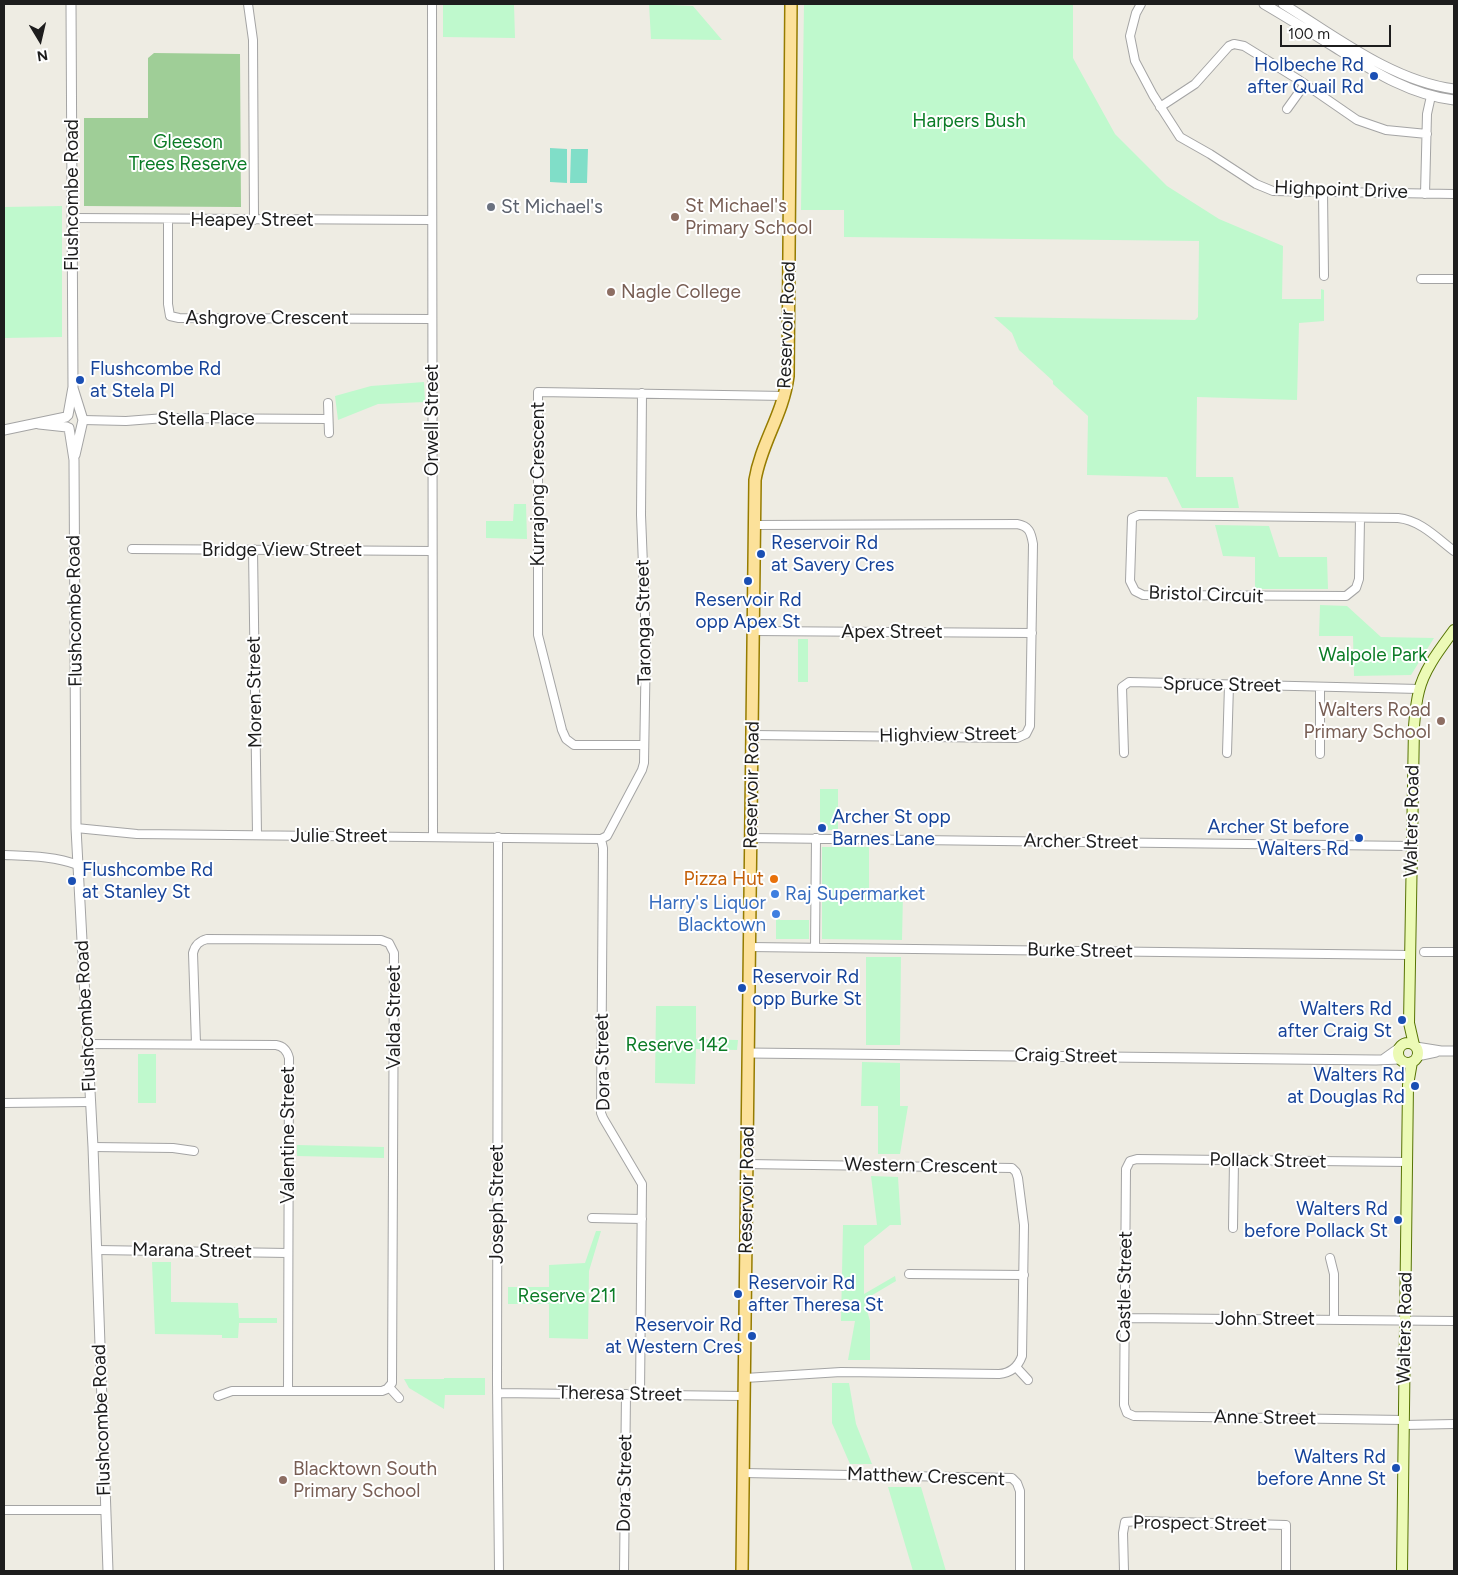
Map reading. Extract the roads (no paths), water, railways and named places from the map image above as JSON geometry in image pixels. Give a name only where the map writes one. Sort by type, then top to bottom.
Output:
[{"type":"main road","name":"Reservoir Road","points":[[742,1571],[755,525],[757,470],[761,455],[780,413],[785,396],[788,368],[791,4]]},
{"type":"main road","name":"Walters Road","points":[[1402,1571],[1414,726],[1419,689],[1436,655],[1454,630]]},
{"type":"street","name":"Flushcombe Road","points":[[67,416],[73,387],[71,4]]},
{"type":"street","points":[[248,4],[253,40],[254,220]]},
{"type":"street","name":"Orwell Street","points":[[432,4],[434,836]]},
{"type":"street","name":"Highpoint Drive","points":[[1141,4],[1136,13],[1130,36],[1136,62],[1160,107],[1180,137],[1256,184],[1273,191],[1454,194]]},
{"type":"street","points":[[1264,4],[1379,75],[1431,96],[1454,100]]},
{"type":"street","points":[[1283,4],[1361,53],[1391,69],[1421,82],[1454,89]]},
{"type":"street","points":[[1160,107],[1195,84],[1225,50],[1234,44],[1244,46],[1306,84],[1365,124],[1386,130],[1426,134]]},
{"type":"street","points":[[1287,110],[1306,84]]},
{"type":"street","points":[[1425,194],[1427,114],[1431,96]]},
{"type":"street","points":[[1323,191],[1324,276]]},
{"type":"street","name":"Heapey Street","points":[[73,218],[432,220]]},
{"type":"street","name":"Ashgrove Crescent","points":[[168,219],[168,304],[170,316],[179,318],[432,319]]},
{"type":"street","points":[[1421,279],[1454,279]]},
{"type":"street","name":"Flushcombe Road","points":[[73,387],[82,421],[74,460]]},
{"type":"street","name":"Kurrajong Crescent","points":[[644,745],[578,745],[568,741],[562,730],[538,635],[538,392],[785,396]]},
{"type":"street","name":"Taronga Street","points":[[601,839],[611,832],[642,770],[646,641],[641,516],[642,393]]},
{"type":"street","points":[[328,403],[329,434]]},
{"type":"street","points":[[4,430],[31,424],[67,416],[76,412],[82,421],[77,430],[31,424]]},
{"type":"street","points":[[67,416],[65,422],[68,428]]},
{"type":"street","name":"Stella Place","points":[[82,421],[126,421],[165,418],[328,419]]},
{"type":"street","name":"Flushcombe Road","points":[[68,428],[74,460],[76,828],[93,1147],[108,1571]]},
{"type":"street","name":"Bristol Circuit","points":[[1360,518],[1359,579],[1356,588],[1346,596],[1143,595],[1135,591],[1130,581],[1132,518],[1139,515],[1360,518],[1408,520],[1424,528],[1454,551]]},
{"type":"street","name":"Highview Street","points":[[752,735],[1017,738],[1026,734],[1030,726],[1032,632],[1032,544],[1029,529],[1025,526],[1017,524],[755,525]]},
{"type":"street","name":"Bridge View Street","points":[[132,549],[432,551]]},
{"type":"street","name":"Moren Street","points":[[253,549],[257,835]]},
{"type":"street","name":"Apex Street","points":[[753,631],[1032,632]]},
{"type":"street","name":"Spruce Street","points":[[1124,753],[1122,687],[1129,682],[1419,689]]},
{"type":"street","points":[[1227,753],[1229,685]]},
{"type":"street","points":[[1320,687],[1320,754]]},
{"type":"street","name":"Julie Street","points":[[76,828],[137,834],[601,839]]},
{"type":"street","name":"Joseph Street","points":[[498,837],[497,1393],[499,1571]]},
{"type":"street","name":"Archer Street","points":[[751,838],[1411,846]]},
{"type":"street","points":[[815,948],[816,838]]},
{"type":"street","name":"Dora Street","points":[[601,839],[603,848],[602,1115],[642,1182],[640,1394]]},
{"type":"street","points":[[60,859],[70,857],[77,848]]},
{"type":"street","points":[[4,855],[60,859],[78,865]]},
{"type":"street","name":"Valda Street","points":[[196,1044],[193,953],[196,944],[200,941],[207,939],[381,940],[391,946],[394,953],[392,1379],[389,1387]]},
{"type":"street","name":"Burke Street","points":[[749,947],[1410,955]]},
{"type":"street","points":[[1424,952],[1454,952]]},
{"type":"street","name":"Valentine Street","points":[[87,1044],[277,1045],[288,1053],[288,1391]]},
{"type":"street","points":[[1408,1053],[1454,1051]]},
{"type":"street","name":"Craig Street","points":[[748,1053],[1376,1060],[1408,1053]]},
{"type":"street","points":[[4,1103],[90,1102]]},
{"type":"street","points":[[93,1147],[173,1148],[194,1151]]},
{"type":"street","name":"Pollack Street","points":[[1130,1161],[1138,1159],[1408,1162]]},
{"type":"street","points":[[1233,1228],[1234,1160]]},
{"type":"street","name":"Castle Street","points":[[1127,1413],[1124,1405],[1126,1169],[1130,1161]]},
{"type":"street","name":"Western Crescent","points":[[747,1164],[1012,1168],[1018,1178],[1023,1216],[1022,1351],[1020,1361],[1016,1367]]},
{"type":"street","points":[[592,1218],[642,1219]]},
{"type":"street","name":"Marana Street","points":[[97,1250],[288,1253]]},
{"type":"street","points":[[1330,1258],[1334,1274],[1334,1320]]},
{"type":"street","points":[[909,1274],[1024,1274]]},
{"type":"street","name":"John Street","points":[[1125,1318],[1454,1321]]},
{"type":"street","points":[[745,1378],[841,1372],[999,1374],[1008,1373],[1016,1367],[1028,1380]]},
{"type":"street","points":[[218,1396],[232,1391],[382,1391],[389,1387],[399,1398]]},
{"type":"street","name":"Theresa Street","points":[[497,1393],[744,1396]]},
{"type":"street","name":"Dora Street","points":[[624,1571],[626,1394]]},
{"type":"street","name":"Anne Street","points":[[1127,1413],[1134,1416],[1454,1424]]},
{"type":"street","name":"Matthew Crescent","points":[[743,1473],[1012,1478],[1018,1483],[1020,1491],[1020,1571]]},
{"type":"street","points":[[4,1510],[105,1510]]},
{"type":"street","name":"Prospect Street","points":[[1124,1571],[1123,1534],[1125,1522],[1139,1521],[1286,1525],[1286,1571]]},
{"type":"place","name":"Holbeche Rd after Quail Rd","points":[[1374,76]]},
{"type":"place","name":"St Michael's","points":[[491,207]]},
{"type":"place","name":"St Michael's Primary School","points":[[675,217]]},
{"type":"place","name":"Nagle College","points":[[611,292]]},
{"type":"place","name":"Flushcombe Rd at Stela Pl","points":[[80,380]]},
{"type":"place","name":"Reservoir Rd at Savery Cres","points":[[761,554]]},
{"type":"place","name":"Reservoir Rd opp Apex St","points":[[748,581]]},
{"type":"place","name":"Walters Road Primary School","points":[[1441,721]]},
{"type":"place","name":"Archer St opp Barnes Lane","points":[[822,828]]},
{"type":"place","name":"Archer St before Walters Rd","points":[[1359,838]]},
{"type":"place","name":"Pizza Hut","points":[[774,879]]},
{"type":"place","name":"Flushcombe Rd at Stanley St","points":[[72,881]]},
{"type":"place","name":"Raj Supermarket","points":[[775,894]]},
{"type":"place","name":"Harry's Liquor Blacktown","points":[[776,914]]},
{"type":"place","name":"Reservoir Rd opp Burke St","points":[[742,988]]},
{"type":"place","name":"Walters Rd after Craig St","points":[[1402,1020]]},
{"type":"place","name":"Walters Rd at Douglas Rd","points":[[1415,1086]]},
{"type":"place","name":"Walters Rd before Pollack St","points":[[1398,1220]]},
{"type":"place","name":"Reservoir Rd after Theresa St","points":[[738,1294]]},
{"type":"place","name":"Reservoir Rd at Western Cres","points":[[752,1336]]},
{"type":"place","name":"Walters Rd before Anne St","points":[[1396,1468]]},
{"type":"place","name":"Blacktown South Primary School","points":[[283,1480]]},
{"type":"park label","name":"Harpers Bush","points":[[969,121]]},
{"type":"park label","name":"Gleeson Trees Reserve","points":[[188,153]]},
{"type":"park label","name":"Walpole Park","points":[[1373,655]]},
{"type":"park label","name":"Reserve 142","points":[[677,1045]]},
{"type":"park label","name":"Reserve 211","points":[[567,1296]]}]
